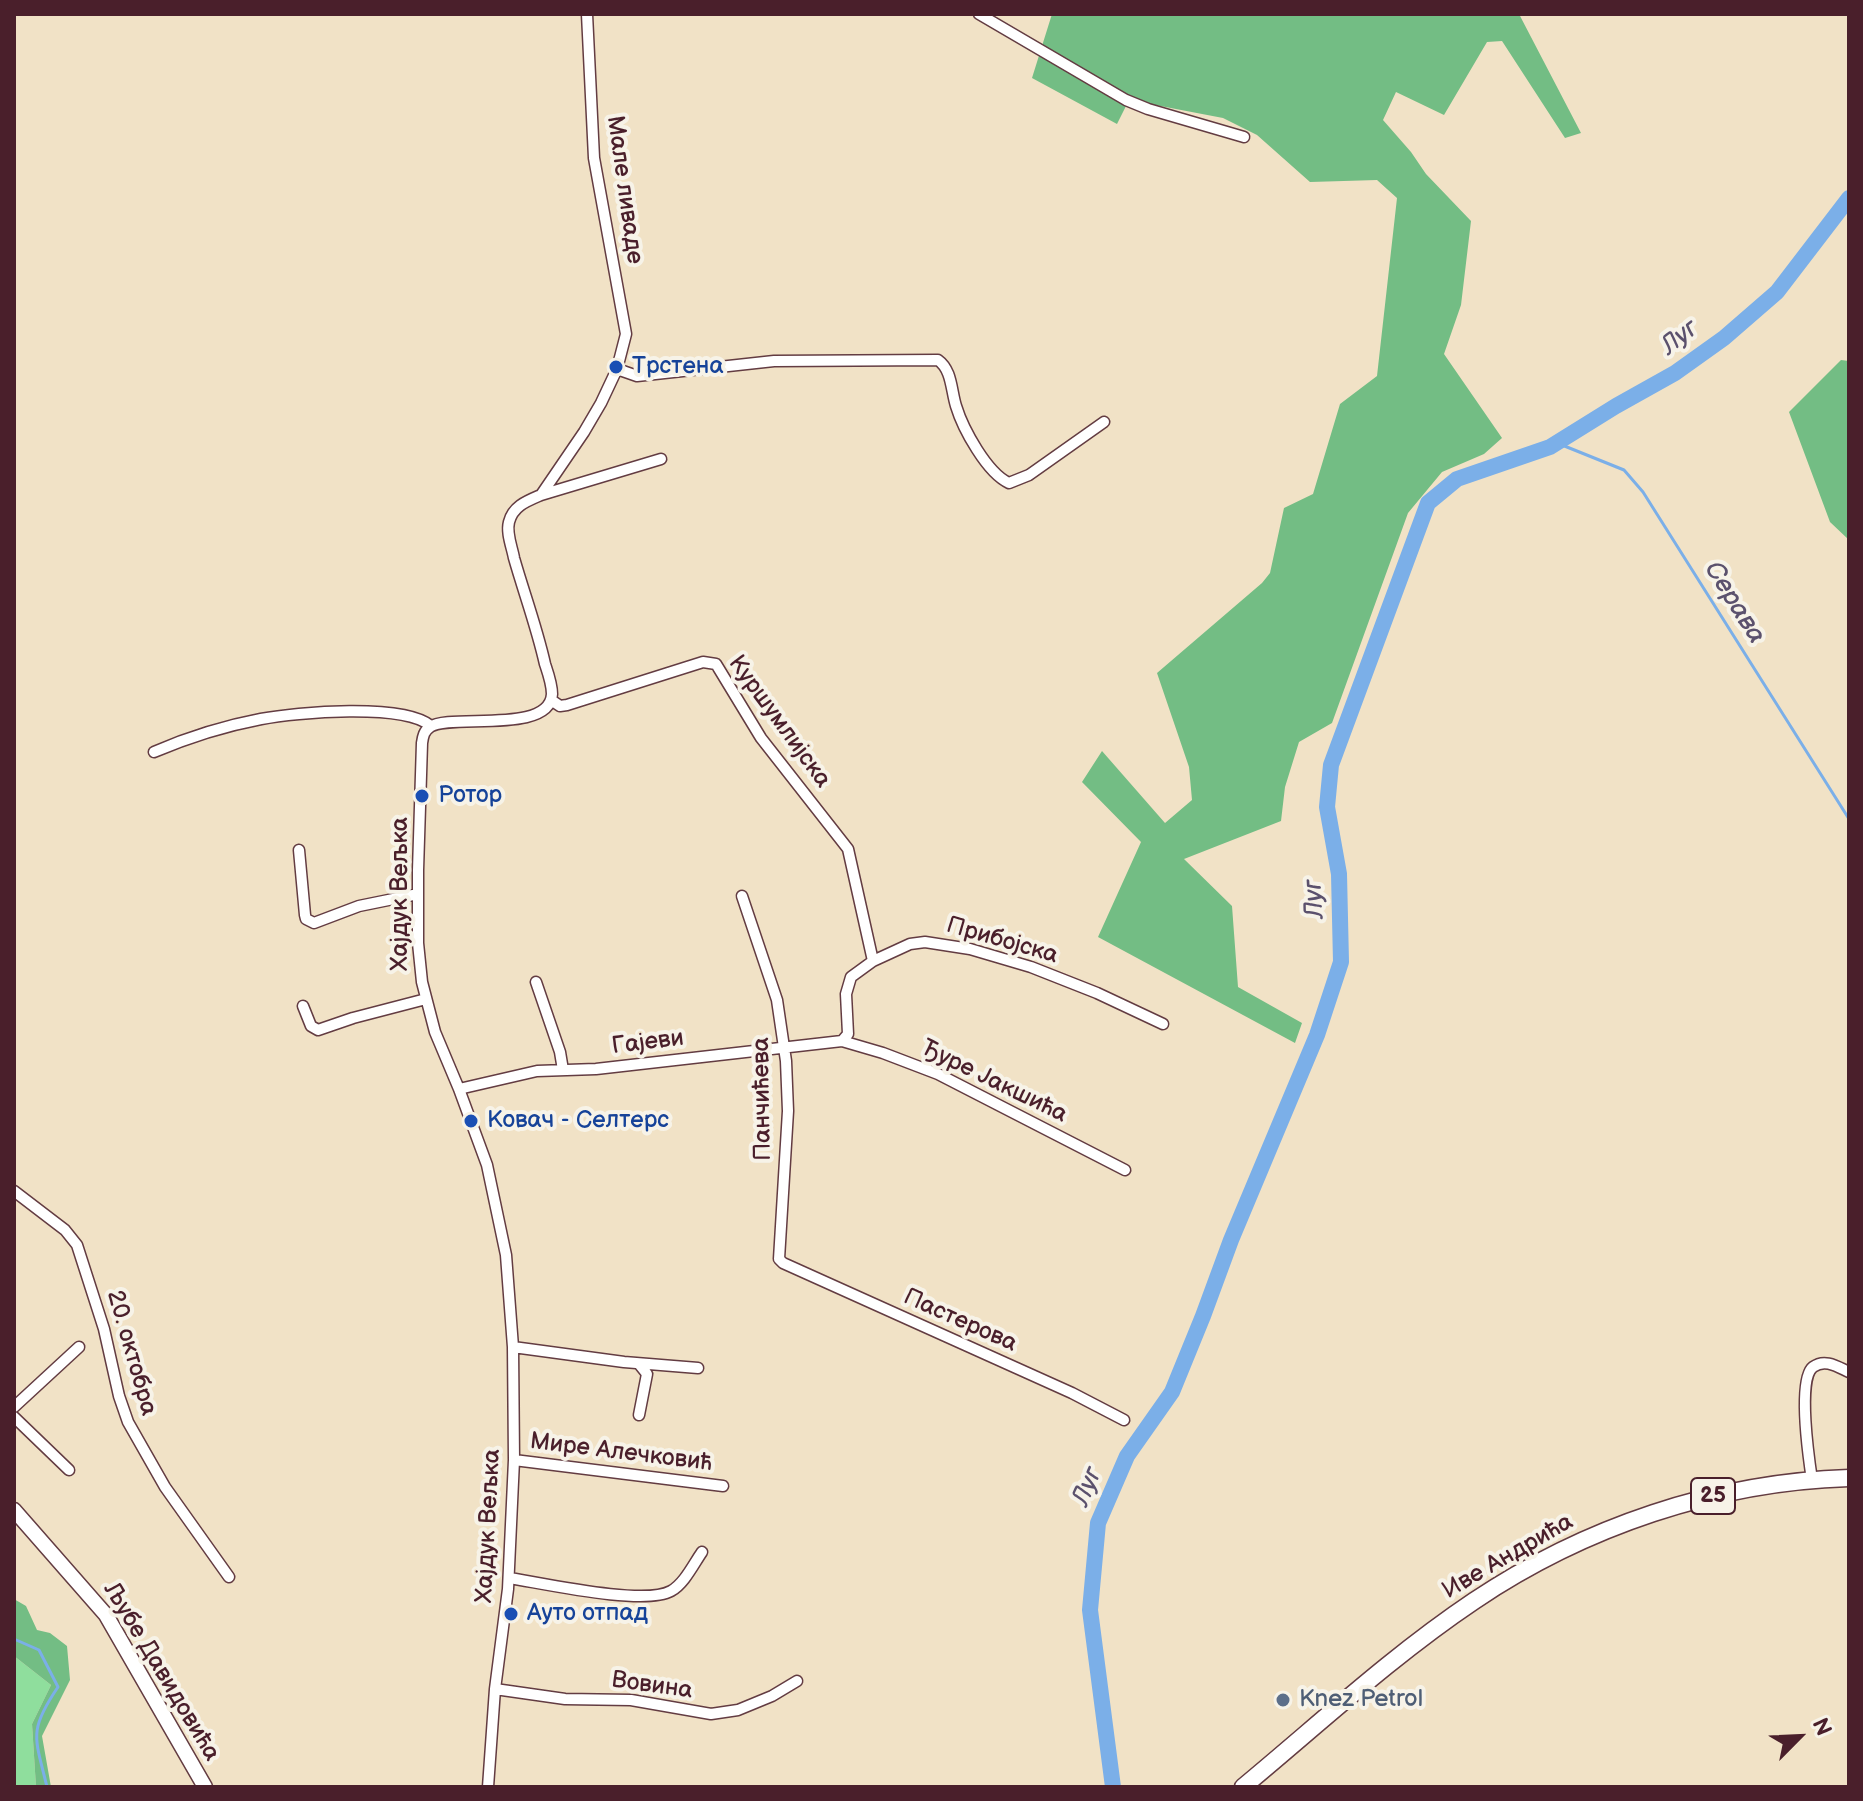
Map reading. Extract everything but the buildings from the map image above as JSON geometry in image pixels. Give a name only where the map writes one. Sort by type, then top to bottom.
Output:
[{"type":"main road","name":"Иве Андрића","points":[[1243,1787],[1451,1617],[1547,1558],[1604,1531],[1663,1510],[1738,1491],[1849,1478]]},
{"type":"main road","name":"Љубе Давидовића","points":[[14,1510],[106,1615],[205,1787]]},
{"type":"street","name":"Мале ливаде","points":[[587,14],[594,158],[625,323],[617,369]]},
{"type":"street","points":[[986,15],[1126,100],[1244,137]]},
{"type":"street","points":[[541,495],[584,432],[617,369],[637,376],[774,361],[938,360],[945,366],[956,406],[969,436],[999,478],[1009,483],[1029,475],[1104,422]]},
{"type":"street","points":[[154,752],[186,738],[263,719],[379,711],[423,719],[431,726],[484,723],[533,715],[545,709],[551,700],[552,690],[509,531],[509,521],[523,502],[661,459]]},
{"type":"street","name":"Куршумлијска","points":[[551,700],[560,706],[567,705],[703,662],[716,664],[761,738],[848,849],[873,961]]},
{"type":"street","name":"Хајдук Вељка","points":[[431,726],[422,743],[418,943],[426,999],[435,1032],[487,1165],[506,1255],[513,1347],[514,1460],[509,1578],[495,1689],[488,1787]]},
{"type":"street","points":[[299,850],[305,915],[314,923],[359,906],[418,894]]},
{"type":"street","name":"Панчићева","points":[[742,896],[777,1000],[787,1069],[788,1111],[779,1259]]},
{"type":"street","name":"Прибојска","points":[[842,1041],[849,1028],[847,985],[856,971],[920,942],[970,949],[1075,984],[1163,1024]]},
{"type":"street","points":[[536,982],[560,1052],[563,1070]]},
{"type":"street","points":[[303,1006],[311,1026],[318,1030],[426,999]]},
{"type":"street","name":"Гајеви","points":[[459,1089],[537,1071],[596,1069],[842,1041]]},
{"type":"street","name":"Ђуре Јакшића","points":[[842,1041],[938,1074],[1125,1170]]},
{"type":"street","name":"20. октобра","points":[[14,1191],[65,1230],[77,1245],[128,1422],[165,1487],[229,1577]]},
{"type":"street","name":"Пастерова","points":[[779,1259],[930,1331],[1072,1393],[1124,1420]]},
{"type":"street","points":[[14,1407],[79,1347]]},
{"type":"street","points":[[513,1347],[639,1364],[698,1368]]},
{"type":"street","points":[[1812,1480],[1805,1414],[1807,1374],[1813,1367],[1826,1363],[1849,1372]]},
{"type":"street","points":[[639,1364],[647,1374],[639,1415]]},
{"type":"street","points":[[14,1417],[69,1470]]},
{"type":"street","name":"Мире Алечковић","points":[[514,1460],[723,1486]]},
{"type":"street","points":[[509,1578],[568,1588],[657,1596],[678,1586],[702,1552]]},
{"type":"street","name":"Вовина","points":[[495,1689],[565,1699],[631,1700],[711,1714],[738,1710],[772,1696],[797,1681]]},
{"type":"green space","points":[[1052,14],[1519,14],[1581,133],[1565,138],[1502,41],[1487,42],[1444,115],[1396,92],[1383,120],[1426,174],[1471,221],[1461,305],[1444,354],[1502,438],[1484,454],[1442,472],[1408,513],[1332,723],[1299,742],[1285,787],[1281,821],[1184,859],[1232,906],[1238,987],[1302,1023],[1295,1043],[1098,937],[1141,842],[1082,782],[1102,751],[1165,823],[1192,800],[1189,767],[1157,673],[1270,573],[1284,508],[1313,494],[1340,404],[1377,376],[1397,198],[1377,180],[1310,182],[1257,135],[1223,118],[1129,100],[1117,124],[1032,78]]},
{"type":"green space","points":[[1841,360],[1849,361],[1849,540],[1830,522],[1789,412]]},
{"type":"green space","points":[[14,1599],[26,1606],[37,1630],[50,1633],[67,1646],[70,1680],[42,1736],[51,1787],[36,1787],[32,1724],[51,1685],[14,1656]]},
{"type":"green space","points":[[14,1656],[51,1685],[32,1724],[36,1787],[14,1787]]},
{"type":"waterway","name":"Луг","points":[[1113,1787],[1090,1610],[1098,1523],[1127,1456],[1172,1392],[1231,1240],[1317,1035],[1341,962],[1339,874],[1327,807],[1331,765],[1428,503],[1457,479],[1550,447],[1675,373],[1724,338],[1777,292],[1849,198]]},
{"type":"waterway","name":"Серава","points":[[1557,443],[1624,470],[1643,492],[1849,819]]},
{"type":"waterway","points":[[14,1639],[39,1650],[58,1687],[38,1725],[37,1745],[47,1787]]},
{"type":"place","name":"Трстена","points":[[616,367]]},
{"type":"place","name":"Ротор","points":[[422,796]]},
{"type":"place","name":"Ковач - Селтерс","points":[[471,1121]]},
{"type":"place","name":"Ауто отпад","points":[[511,1614]]},
{"type":"place","name":"Knez Petrol","points":[[1283,1700]]}]
